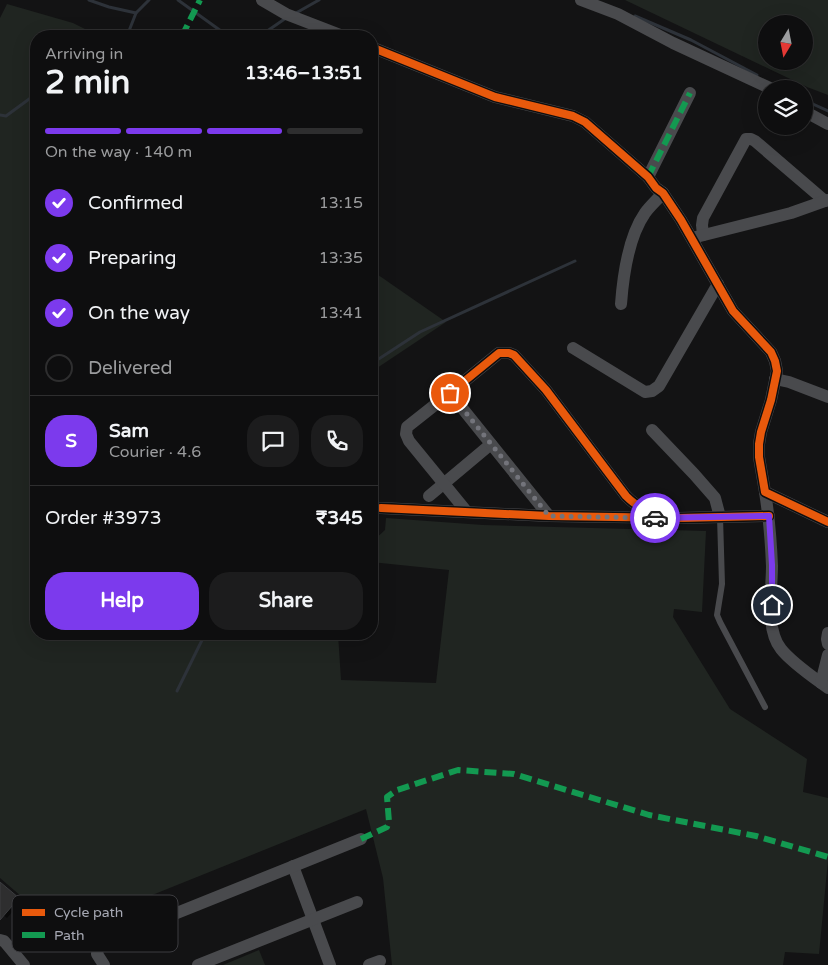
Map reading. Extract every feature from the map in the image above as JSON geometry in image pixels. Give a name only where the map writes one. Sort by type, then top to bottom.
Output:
[{"type":"street","points":[[262,0],[286,14],[327,30]]},
{"type":"street","points":[[581,0],[618,14],[673,43],[758,82]]},
{"type":"street","points":[[378,50],[495,97],[573,116],[585,122],[648,177],[697,237],[718,284],[733,311],[771,352],[775,361],[776,371],[769,412],[761,432],[759,444],[759,457],[769,516],[772,565],[772,625],[775,638],[781,649],[825,686]]},
{"type":"street","points":[[648,177],[690,93]]},
{"type":"street","points":[[813,116],[828,124]]},
{"type":"street","points":[[697,237],[703,218],[746,139],[751,138],[755,141],[827,200]]},
{"type":"street","points":[[621,304],[629,254],[636,231],[644,213],[663,193]]},
{"type":"street","points":[[697,237],[791,213],[827,200]]},
{"type":"street","points":[[573,348],[645,392],[652,391],[659,386],[718,284]]},
{"type":"street","points":[[467,512],[409,441],[405,431],[407,426],[499,353],[509,353],[514,354],[546,390],[626,496],[642,508],[669,512],[679,518]]},
{"type":"street","points":[[775,379],[789,382],[828,397]]},
{"type":"street","points":[[450,393],[549,516]]},
{"type":"street","points":[[652,430],[715,498],[720,517]]},
{"type":"street","points":[[429,496],[491,444]]},
{"type":"street","points":[[765,492],[828,522]]},
{"type":"street","points":[[381,508],[549,516],[679,518],[769,516]]},
{"type":"street","points":[[828,633],[828,644]]},
{"type":"street","points":[[825,686],[828,655]]},
{"type":"street","points":[[178,913],[361,840]]},
{"type":"street","points":[[293,866],[330,965]]},
{"type":"street","points":[[198,965],[357,902]]},
{"type":"street","points":[[0,940],[4,941],[12,951]]},
{"type":"street","points":[[13,952],[24,965]]},
{"type":"street","points":[[97,952],[96,954],[104,965]]},
{"type":"lane","points":[[720,517],[722,584],[717,615],[765,707]]},
{"type":"shaded area","points":[[625,0],[828,0],[828,95],[813,89],[813,80],[792,80],[771,70],[813,70],[813,15],[758,15],[758,64]]},
{"type":"shaded area","points":[[7,4],[73,23],[87,30],[30,30],[30,640],[338,640],[341,680],[436,683],[449,570],[378,563],[378,536],[385,530],[386,518],[483,525],[706,531],[702,612],[674,609],[673,617],[730,709],[807,759],[803,792],[828,798],[828,860],[819,954],[785,952],[783,965],[392,965],[383,878],[366,809],[152,895],[20,895],[0,878],[0,18]]},
{"type":"shaded area","points":[[378,275],[446,322],[378,367]]},
{"type":"shaded area","points":[[259,950],[265,965],[223,965]]},
{"type":"building","points":[[0,882],[15,895],[12,895],[12,906],[0,920]]},
{"type":"waterway","points":[[89,0],[136,13],[149,0]]},
{"type":"waterway","points":[[178,0],[220,30]]},
{"type":"waterway","points":[[296,13],[319,0]]},
{"type":"waterway","points":[[129,30],[136,13]]},
{"type":"waterway","points":[[635,16],[691,40],[757,75]]},
{"type":"waterway","points":[[269,30],[286,18]]},
{"type":"waterway","points":[[0,115],[6,116],[30,98]]},
{"type":"waterway","points":[[813,104],[828,111]]},
{"type":"waterway","points":[[378,359],[420,332],[575,261]]},
{"type":"waterway","points":[[177,691],[202,640]]},
{"type":"marked path","points":[[185,30],[200,0]]},
{"type":"marked path","points":[[648,177],[690,93]]},
{"type":"marked path","points":[[361,839],[387,827],[389,822],[387,797],[397,790],[458,770],[514,774],[649,815],[756,836],[828,857]]},
{"type":"cycle path","points":[[378,50],[495,97],[573,116],[585,122],[648,177],[656,188],[663,193],[681,220],[733,311],[771,352],[775,361],[777,371],[759,444],[759,457],[765,492],[828,522]]},
{"type":"cycle path","points":[[450,393],[499,353],[514,355],[546,390],[626,496],[642,507],[661,511]]},
{"type":"cycle path","points":[[381,508],[549,516],[679,518],[769,516]]},
{"type":"way so far","points":[[450,393],[549,516],[655,518]]},
{"type":"route","points":[[655,518],[769,516],[772,605]]}]
